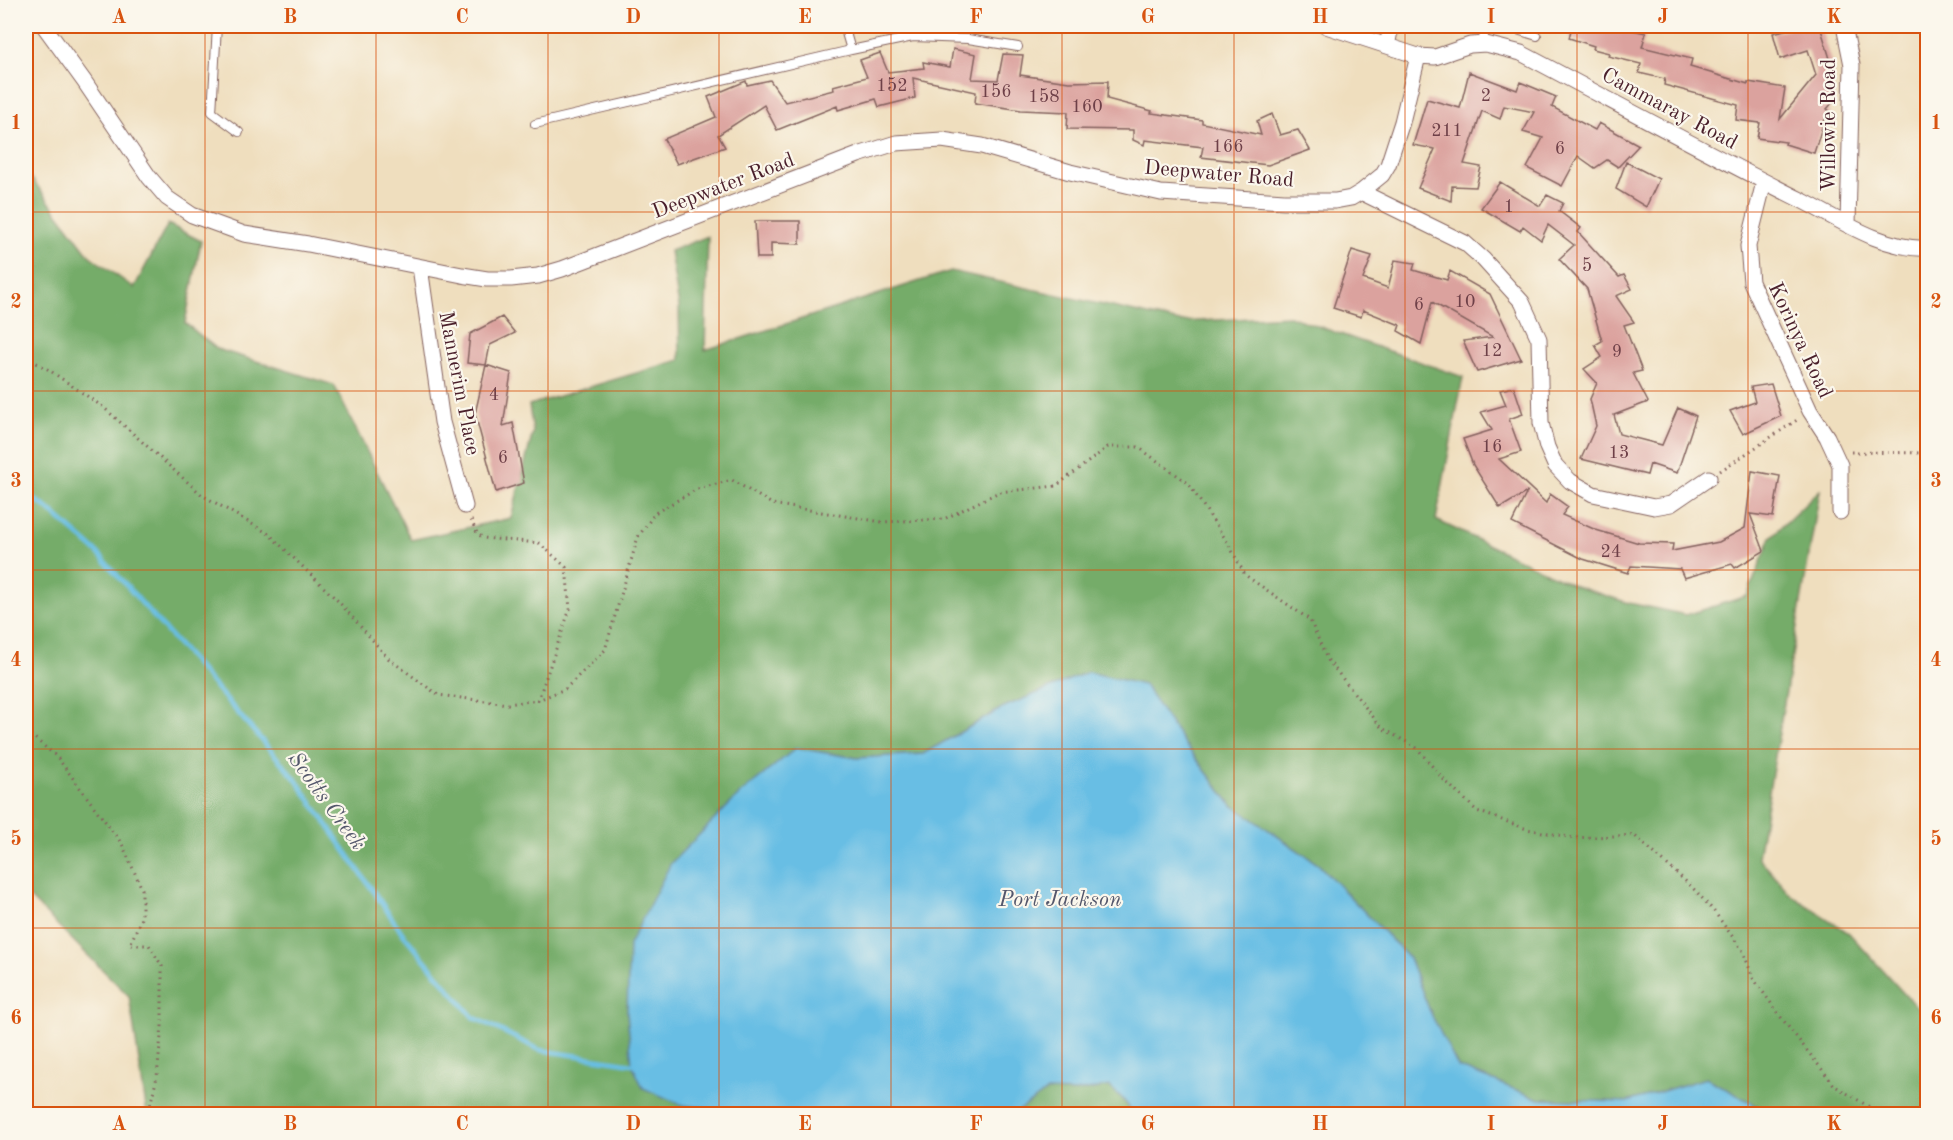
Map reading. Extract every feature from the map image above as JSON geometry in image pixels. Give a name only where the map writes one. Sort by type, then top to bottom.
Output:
[{"type":"street","name":"Deepwater Road","points":[[44,26],[149,177],[167,198],[192,215],[244,234],[308,244],[487,279],[538,276],[584,262],[858,155],[914,140],[942,140],[982,146],[1070,172],[1161,193],[1284,201],[1335,201],[1351,198],[1377,179],[1388,165],[1399,132],[1418,56]]},
{"type":"street","name":"Cammaray Road","points":[[1326,26],[1418,56],[1435,57],[1470,45],[1486,44],[1521,53],[1764,182],[1877,238],[1898,246],[1928,248]]},
{"type":"street","points":[[1387,46],[1391,26]]},
{"type":"street","name":"Willowie Road","points":[[1845,26],[1852,65],[1848,224]]},
{"type":"street","name":"Korinya Road","points":[[1764,182],[1748,246],[1751,282],[1810,411],[1840,465],[1840,512]]},
{"type":"street","points":[[1361,192],[1465,243],[1483,259],[1522,302],[1539,339],[1541,423],[1547,447],[1555,465],[1570,481],[1593,494],[1654,507],[1671,504],[1709,478]]},
{"type":"street","name":"Mannerim Place","points":[[420,267],[442,422],[465,506]]},
{"type":"lane","points":[[217,26],[212,112],[239,132]]},
{"type":"lane","points":[[844,26],[851,50]]},
{"type":"lane","points":[[1486,44],[1483,34],[1489,26]]},
{"type":"lane","points":[[1504,26],[1537,36]]},
{"type":"lane","points":[[535,124],[913,37],[968,39],[1018,47]]},
{"type":"path","points":[[26,357],[104,407],[202,495],[269,534],[339,602],[388,659],[438,695],[508,704],[538,700],[565,689],[605,650],[638,537],[655,513],[697,489],[732,480],[772,504],[882,522],[944,519],[999,492],[1056,486],[1108,447],[1138,447],[1188,483],[1228,543],[1245,575],[1310,620],[1327,659],[1382,728],[1417,748],[1442,778],[1477,811],[1527,829],[1574,838],[1634,835],[1691,886],[1713,910],[1743,951],[1753,978],[1835,1086],[1881,1114]]},
{"type":"path","points":[[1709,478],[1810,411]]},
{"type":"path","points":[[1834,452],[1928,453]]},
{"type":"path","points":[[465,506],[477,533],[483,538],[539,543],[566,567],[570,609],[538,700]]},
{"type":"path","points":[[26,731],[57,757],[122,844],[142,889],[142,916],[130,945],[149,945],[162,966],[162,1026],[157,1077],[148,1114]]},
{"type":"green space","points":[[26,171],[90,256],[134,288],[168,224],[201,241],[185,323],[217,349],[334,385],[411,540],[511,518],[533,432],[529,405],[680,360],[679,307],[670,251],[708,236],[705,350],[951,271],[1180,322],[1289,316],[1463,377],[1436,520],[1575,586],[1629,603],[1686,615],[1747,596],[1771,537],[1820,490],[1758,857],[1791,895],[1849,933],[1927,1019],[1927,1114],[1772,1114],[1706,1078],[1627,1102],[1539,1099],[1458,1067],[1431,1014],[1409,958],[1319,865],[1231,804],[1144,686],[1088,672],[1004,707],[923,754],[857,758],[796,748],[682,1105],[707,1108],[722,1114],[147,1114],[129,996],[26,894]]},
{"type":"green space","points":[[1109,1086],[1134,1114],[1014,1114],[1047,1091],[1076,1092]]},
{"type":"water","name":"Port Jackson","points":[[1088,672],[1144,685],[1184,743],[1231,804],[1319,865],[1409,958],[1431,1014],[1458,1067],[1539,1099],[1627,1102],[1706,1078],[1772,1114],[1134,1114],[1109,1086],[1076,1092],[1047,1091],[1014,1114],[722,1114],[707,1108],[682,1105],[643,1088],[632,1064],[627,1013],[629,945],[671,863],[741,793],[796,748],[857,758],[923,754],[1004,707]]},
{"type":"building","points":[[1572,26],[1614,26],[1646,33],[1642,47],[1692,59],[1690,67],[1748,84],[1748,82],[1785,88],[1780,119],[1816,75],[1808,50],[1780,59],[1773,33],[1800,26],[1820,26],[1831,62],[1833,102],[1827,109],[1831,112],[1824,121],[1814,153],[1785,144],[1786,142],[1757,138],[1760,123],[1736,120],[1738,105],[1664,85],[1665,79],[1639,73],[1641,64],[1608,56],[1609,53],[1593,49],[1594,46],[1569,38]]},
{"type":"building","points":[[953,49],[976,54],[972,79],[998,80],[1003,54],[1023,55],[1020,75],[1069,82],[1108,81],[1107,99],[1152,111],[1151,113],[1202,120],[1202,123],[1261,135],[1257,121],[1272,114],[1280,135],[1298,130],[1310,150],[1268,165],[1201,157],[1203,147],[1145,140],[1144,145],[1133,140],[1133,130],[1067,129],[1068,112],[1021,110],[975,103],[976,92],[913,78],[915,98],[879,107],[876,99],[838,110],[837,106],[777,130],[764,105],[718,135],[725,147],[677,164],[664,139],[716,117],[708,97],[746,81],[747,85],[770,80],[785,102],[834,90],[833,86],[867,77],[860,60],[880,53],[888,72],[924,68],[923,62],[950,67]]},
{"type":"building","points":[[1469,72],[1517,90],[1520,82],[1556,97],[1552,107],[1595,130],[1599,123],[1639,145],[1618,167],[1607,160],[1595,168],[1578,156],[1562,186],[1527,168],[1543,138],[1523,132],[1534,112],[1504,106],[1500,119],[1482,111],[1464,164],[1481,167],[1476,187],[1452,186],[1451,201],[1418,188],[1435,149],[1413,145],[1427,99],[1460,108]]},
{"type":"building","points":[[1626,162],[1659,179],[1646,207],[1616,189]]},
{"type":"building","points":[[1500,182],[1540,206],[1547,195],[1563,203],[1559,211],[1581,228],[1578,232],[1619,277],[1624,275],[1632,289],[1616,296],[1634,322],[1624,325],[1642,371],[1633,373],[1648,402],[1614,415],[1619,434],[1662,445],[1678,408],[1696,416],[1677,473],[1650,464],[1647,475],[1581,459],[1596,426],[1590,399],[1597,383],[1584,369],[1602,357],[1595,345],[1602,341],[1587,289],[1559,259],[1574,245],[1548,225],[1541,240],[1523,226],[1520,231],[1481,208]]},
{"type":"building","points":[[755,221],[800,221],[800,244],[771,243],[771,258],[757,258]]},
{"type":"building","points":[[1352,250],[1372,256],[1363,279],[1388,288],[1395,260],[1415,263],[1413,270],[1447,280],[1450,271],[1490,294],[1521,359],[1477,372],[1463,341],[1493,337],[1432,302],[1421,344],[1398,331],[1400,325],[1363,310],[1361,317],[1333,308]]},
{"type":"building","points":[[502,317],[515,333],[490,345],[486,365],[467,363],[470,334]]},
{"type":"building","points":[[486,365],[511,373],[503,426],[513,423],[524,483],[496,492],[475,414]]},
{"type":"building","points":[[1771,384],[1781,416],[1743,434],[1730,411],[1755,402],[1751,387]]},
{"type":"building","points":[[1514,387],[1523,414],[1509,419],[1521,452],[1499,459],[1546,503],[1550,494],[1568,507],[1562,515],[1596,530],[1639,543],[1673,544],[1672,551],[1719,542],[1745,528],[1752,471],[1780,476],[1773,517],[1750,514],[1764,551],[1735,568],[1732,564],[1684,578],[1680,569],[1631,566],[1628,573],[1583,559],[1512,523],[1527,492],[1500,508],[1473,465],[1463,439],[1492,430],[1481,412],[1506,405],[1500,390]]},
{"type":"waterway","name":"Scotts Creek","points":[[26,494],[46,507],[97,552],[294,777],[403,934],[473,1017],[540,1050],[632,1064]]}]
